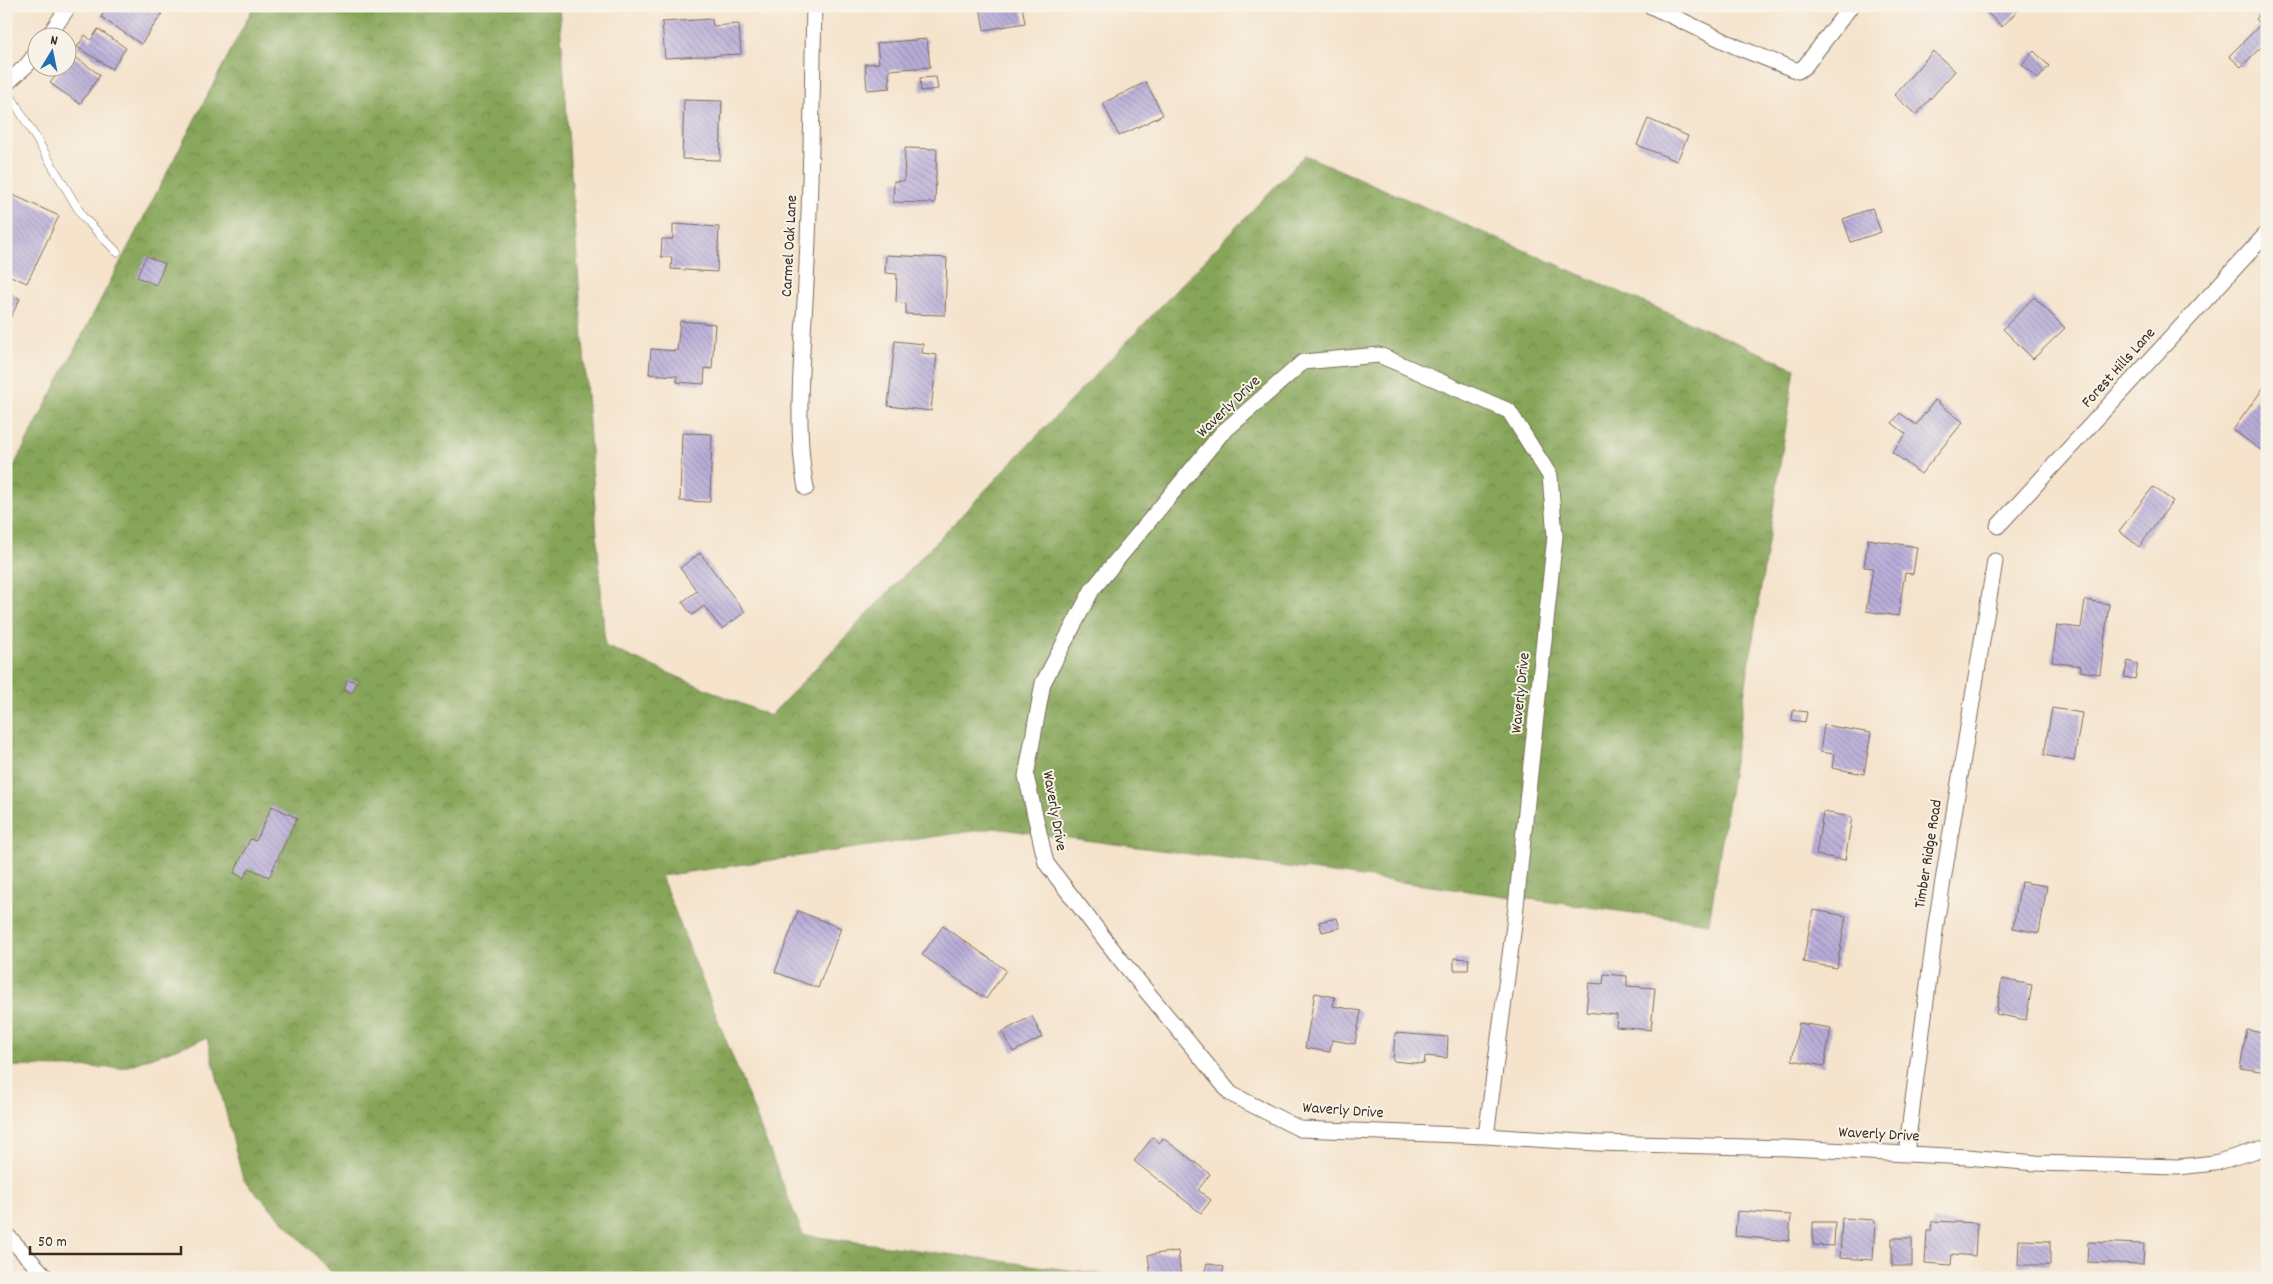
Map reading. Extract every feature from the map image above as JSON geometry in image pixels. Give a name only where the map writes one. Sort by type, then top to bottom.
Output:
[{"type":"street","points":[[54,28],[69,6]]},
{"type":"street","name":"Carmel Oak Lane","points":[[806,488],[801,400],[810,195],[814,6]]},
{"type":"street","points":[[1651,6],[1737,47],[1798,71],[1805,66],[1851,6]]},
{"type":"street","points":[[6,84],[28,64]]},
{"type":"street","name":"Forest Hills Lane","points":[[1998,526],[2267,233]]},
{"type":"street","name":"Waverly Drive","points":[[1486,1136],[1514,925],[1555,536],[1550,476],[1509,411],[1379,355],[1303,362],[1221,434],[1092,590],[1043,683],[1026,776],[1046,863],[1120,959],[1231,1094],[1300,1128],[1597,1143],[1788,1148],[2036,1163],[2178,1167],[2215,1163],[2267,1147]]},
{"type":"street","name":"Timber Ridge Road","points":[[1906,1154],[1936,924],[1995,561]]},
{"type":"street","points":[[6,1234],[47,1278]]},
{"type":"lane","points":[[6,88],[83,217],[117,252]]},
{"type":"green space","points":[[254,6],[559,6],[605,646],[770,716],[1305,155],[1795,368],[1709,923],[994,828],[661,876],[803,1235],[1129,1278],[337,1278],[243,1179],[207,1038],[122,1068],[6,1066],[6,481]]},
{"type":"building","points":[[108,6],[151,6],[162,14],[141,44],[101,17]]},
{"type":"building","points":[[980,6],[1022,6],[1025,23],[984,30]]},
{"type":"building","points":[[1980,6],[2022,6],[2002,27]]},
{"type":"building","points":[[2261,14],[2267,18],[2267,41],[2241,67],[2229,56],[2261,24],[2256,19]]},
{"type":"building","points":[[712,19],[713,26],[739,24],[741,54],[665,58],[662,22]]},
{"type":"building","points":[[98,29],[126,48],[112,69],[78,48],[85,35],[91,40]]},
{"type":"building","points":[[927,39],[930,67],[889,70],[890,88],[867,90],[865,64],[879,63],[877,43]]},
{"type":"building","points":[[1933,51],[1955,71],[1916,115],[1894,95]]},
{"type":"building","points":[[2034,51],[2049,66],[2038,79],[2022,64]]},
{"type":"building","points":[[78,59],[100,75],[80,104],[50,83],[54,78],[78,78]]},
{"type":"building","points":[[936,77],[938,89],[921,91],[920,78]]},
{"type":"building","points":[[1146,82],[1163,115],[1119,136],[1103,103]]},
{"type":"building","points":[[684,100],[722,101],[720,160],[682,159]]},
{"type":"building","points":[[1648,119],[1688,136],[1677,161],[1637,145]]},
{"type":"building","points":[[905,148],[937,149],[935,203],[893,202],[894,181],[904,181]]},
{"type":"building","points":[[13,195],[59,216],[27,283],[6,274],[6,210]]},
{"type":"building","points":[[1872,208],[1881,232],[1851,242],[1843,219]]},
{"type":"building","points":[[673,224],[719,227],[717,272],[671,269],[672,257],[661,257],[662,239],[673,239]]},
{"type":"building","points":[[886,255],[947,258],[945,315],[906,314],[906,303],[896,302],[897,274],[885,273]]},
{"type":"building","points":[[146,256],[165,264],[156,285],[137,277]]},
{"type":"building","points":[[6,291],[20,299],[6,326]]},
{"type":"building","points":[[2034,297],[2065,328],[2033,359],[2003,329]]},
{"type":"building","points":[[680,321],[715,324],[712,369],[705,368],[704,384],[677,382],[677,376],[649,374],[651,349],[677,351]]},
{"type":"building","points":[[895,341],[923,344],[922,353],[937,355],[931,411],[888,406]]},
{"type":"building","points":[[2267,383],[2267,445],[2262,451],[2233,430]]},
{"type":"building","points":[[1935,400],[1963,422],[1921,474],[1892,452],[1906,434],[1892,423],[1900,413],[1916,425]]},
{"type":"building","points":[[682,433],[712,434],[710,502],[680,501]]},
{"type":"building","points":[[2153,487],[2173,501],[2139,547],[2119,531]]},
{"type":"building","points":[[1868,539],[1917,547],[1913,574],[1905,573],[1898,616],[1866,611],[1873,568],[1864,567]]},
{"type":"building","points":[[700,553],[745,612],[722,629],[704,606],[692,615],[682,602],[697,591],[680,568]]},
{"type":"building","points":[[2085,600],[2109,604],[2100,674],[2080,671],[2081,666],[2052,662],[2057,625],[2081,628]]},
{"type":"building","points":[[2128,661],[2138,664],[2135,679],[2124,677]]},
{"type":"building","points":[[347,679],[357,682],[352,693],[344,689]]},
{"type":"building","points":[[2052,708],[2082,713],[2074,761],[2044,755]]},
{"type":"building","points":[[1793,710],[1807,712],[1805,722],[1792,720]]},
{"type":"building","points":[[1824,725],[1871,733],[1864,774],[1832,768],[1834,754],[1820,752]]},
{"type":"building","points":[[272,806],[297,818],[269,877],[249,868],[244,878],[234,873],[250,839],[256,841]]},
{"type":"building","points":[[1823,812],[1852,817],[1845,860],[1816,855]]},
{"type":"building","points":[[2021,882],[2047,886],[2039,933],[2013,928]]},
{"type":"building","points":[[1813,910],[1846,916],[1837,968],[1803,962]]},
{"type":"building","points":[[798,911],[841,928],[818,988],[775,972]]},
{"type":"building","points":[[1337,918],[1340,928],[1322,932],[1319,922]]},
{"type":"building","points":[[943,926],[1006,970],[986,999],[922,955]]},
{"type":"building","points":[[1454,958],[1469,959],[1468,970],[1454,970]]},
{"type":"building","points":[[1604,974],[1627,976],[1627,986],[1655,988],[1651,1030],[1616,1027],[1617,1015],[1586,1012],[1589,983],[1603,984]]},
{"type":"building","points":[[2002,979],[2032,985],[2026,1020],[1996,1014]]},
{"type":"building","points":[[1315,993],[1335,997],[1333,1006],[1361,1011],[1355,1044],[1332,1040],[1330,1052],[1305,1048]]},
{"type":"building","points":[[1032,1016],[1042,1037],[1013,1052],[1002,1032]]},
{"type":"building","points":[[1799,1023],[1831,1028],[1824,1066],[1792,1060]]},
{"type":"building","points":[[2247,1030],[2267,1034],[2267,1072],[2240,1068]]},
{"type":"building","points":[[1395,1033],[1448,1037],[1447,1058],[1425,1056],[1424,1064],[1393,1061]]},
{"type":"building","points":[[1153,1137],[1160,1143],[1163,1138],[1210,1174],[1198,1190],[1211,1200],[1201,1213],[1134,1161]]},
{"type":"building","points":[[1737,1211],[1791,1215],[1789,1241],[1735,1236]]},
{"type":"building","points":[[1842,1218],[1875,1220],[1873,1260],[1840,1258]]},
{"type":"building","points":[[1932,1221],[1977,1223],[1975,1256],[1952,1254],[1951,1265],[1925,1263],[1927,1231],[1931,1231]]},
{"type":"building","points":[[1813,1222],[1835,1222],[1834,1246],[1813,1245]]},
{"type":"building","points":[[1892,1238],[1912,1238],[1912,1266],[1892,1266]]},
{"type":"building","points":[[2019,1240],[2050,1241],[2050,1265],[2018,1265]]},
{"type":"building","points":[[2088,1242],[2144,1244],[2143,1264],[2087,1262]]},
{"type":"building","points":[[1178,1251],[1181,1277],[1151,1278],[1148,1255]]},
{"type":"building","points":[[1207,1263],[1224,1267],[1221,1278],[1203,1278]]}]
